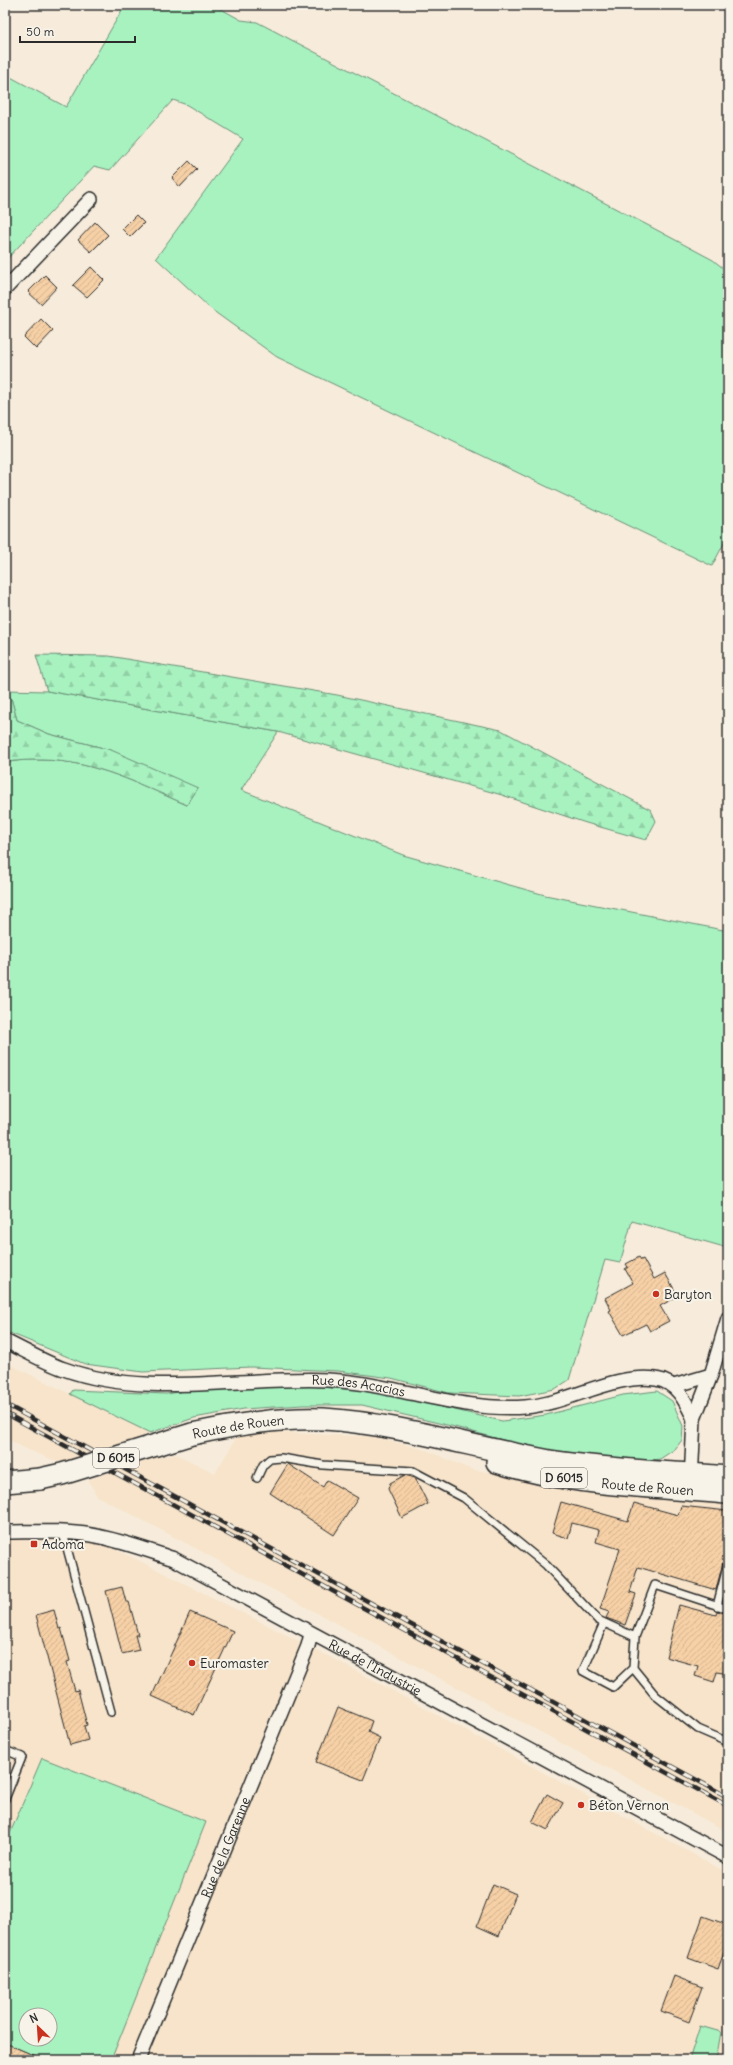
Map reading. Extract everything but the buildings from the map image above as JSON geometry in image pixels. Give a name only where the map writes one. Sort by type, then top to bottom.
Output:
[{"type":"main road","name":"Route de Rouen","points":[[5,1482],[40,1479],[62,1474],[192,1434],[235,1426],[292,1420],[323,1419],[358,1422],[406,1431],[519,1469],[543,1475],[691,1482],[728,1477]]},
{"type":"main road","name":"Route de Rouen","points":[[691,1482],[728,1494]]},
{"type":"street","points":[[5,289],[91,199]]},
{"type":"street","points":[[691,1482],[694,1419],[711,1375],[728,1318]]},
{"type":"street","name":"Rue des Acacias","points":[[5,1341],[64,1369],[108,1380],[163,1385],[328,1380],[369,1385],[477,1407],[527,1407],[563,1399],[631,1379],[658,1379],[674,1386]]},
{"type":"street","points":[[694,1419],[686,1402],[674,1386],[711,1375]]},
{"type":"street","name":"Rue de l'Industrie","points":[[5,1532],[90,1535],[129,1544],[174,1559],[728,1857]]},
{"type":"street","name":"Rue de la Garenne","points":[[138,2060],[308,1646],[311,1634]]},
{"type":"lane","points":[[257,1478],[263,1465],[270,1459],[281,1458],[323,1466],[413,1471],[464,1498],[546,1565],[598,1620],[635,1637]]},
{"type":"lane","points":[[63,1533],[111,1712]]},
{"type":"lane","points":[[717,1606],[728,1566]]},
{"type":"lane","points":[[604,1623],[583,1671],[614,1687],[633,1668],[635,1637],[655,1585],[728,1609]]},
{"type":"lane","points":[[633,1668],[655,1695],[698,1729],[728,1742]]},
{"type":"lane","points":[[5,1750],[22,1757],[5,1799]]},
{"type":"shaded area","points":[[5,1362],[150,1433],[135,1440],[61,1463],[28,1450],[5,1438]]},
{"type":"shaded area","points":[[269,1432],[375,1437],[426,1450],[470,1469],[587,1489],[728,1502],[728,1832],[97,1496],[88,1480],[151,1459],[176,1454],[215,1473],[238,1435]]},
{"type":"shaded area","points":[[5,1539],[60,1539],[104,1544],[340,1662],[728,1873],[728,2060],[5,2060]]},
{"type":"green space","points":[[125,5],[214,5],[241,20],[257,22],[653,228],[713,260],[728,272],[728,536],[712,566],[277,357],[212,310],[156,258],[243,139],[187,105],[173,100],[110,170],[94,166],[5,261],[5,74],[66,107]]},
{"type":"green space","points":[[36,655],[109,656],[337,695],[501,730],[651,810],[656,821],[646,840],[586,823],[502,795],[278,732],[47,691]]},
{"type":"green space","points":[[5,690],[47,691],[278,732],[241,790],[403,855],[545,895],[728,931],[728,1248],[632,1221],[620,1263],[605,1260],[569,1380],[555,1389],[519,1396],[449,1393],[391,1378],[338,1371],[251,1367],[143,1372],[85,1364],[5,1331],[5,763],[42,760],[80,764],[116,775],[187,805],[111,750],[49,734],[17,720],[11,698],[5,693]]},
{"type":"green space","points":[[5,693],[11,698],[17,720],[49,734],[111,750],[198,788],[187,805],[116,775],[80,764],[42,760],[5,763]]},
{"type":"green space","points":[[294,1385],[374,1391],[502,1421],[546,1415],[623,1395],[657,1391],[672,1401],[683,1426],[682,1440],[675,1449],[660,1459],[644,1461],[536,1449],[451,1426],[362,1405],[303,1405],[244,1409],[194,1418],[150,1433],[70,1394],[73,1390],[166,1394],[199,1389]]},
{"type":"green space","points":[[42,1758],[206,1822],[111,2060],[45,2060],[5,2043],[5,1845]]},
{"type":"green space","points":[[700,2026],[721,2032],[716,2060],[689,2060]]},
{"type":"railway","points":[[5,1404],[728,1797]]},
{"type":"railway","points":[[5,1413],[728,1806]]},
{"type":"place","name":"Baryton","points":[[656,1294]]},
{"type":"place","name":"Adoma","points":[[34,1544]]},
{"type":"place","name":"Euromaster","points":[[192,1663]]},
{"type":"place","name":"Béton Vernon","points":[[581,1805]]}]
